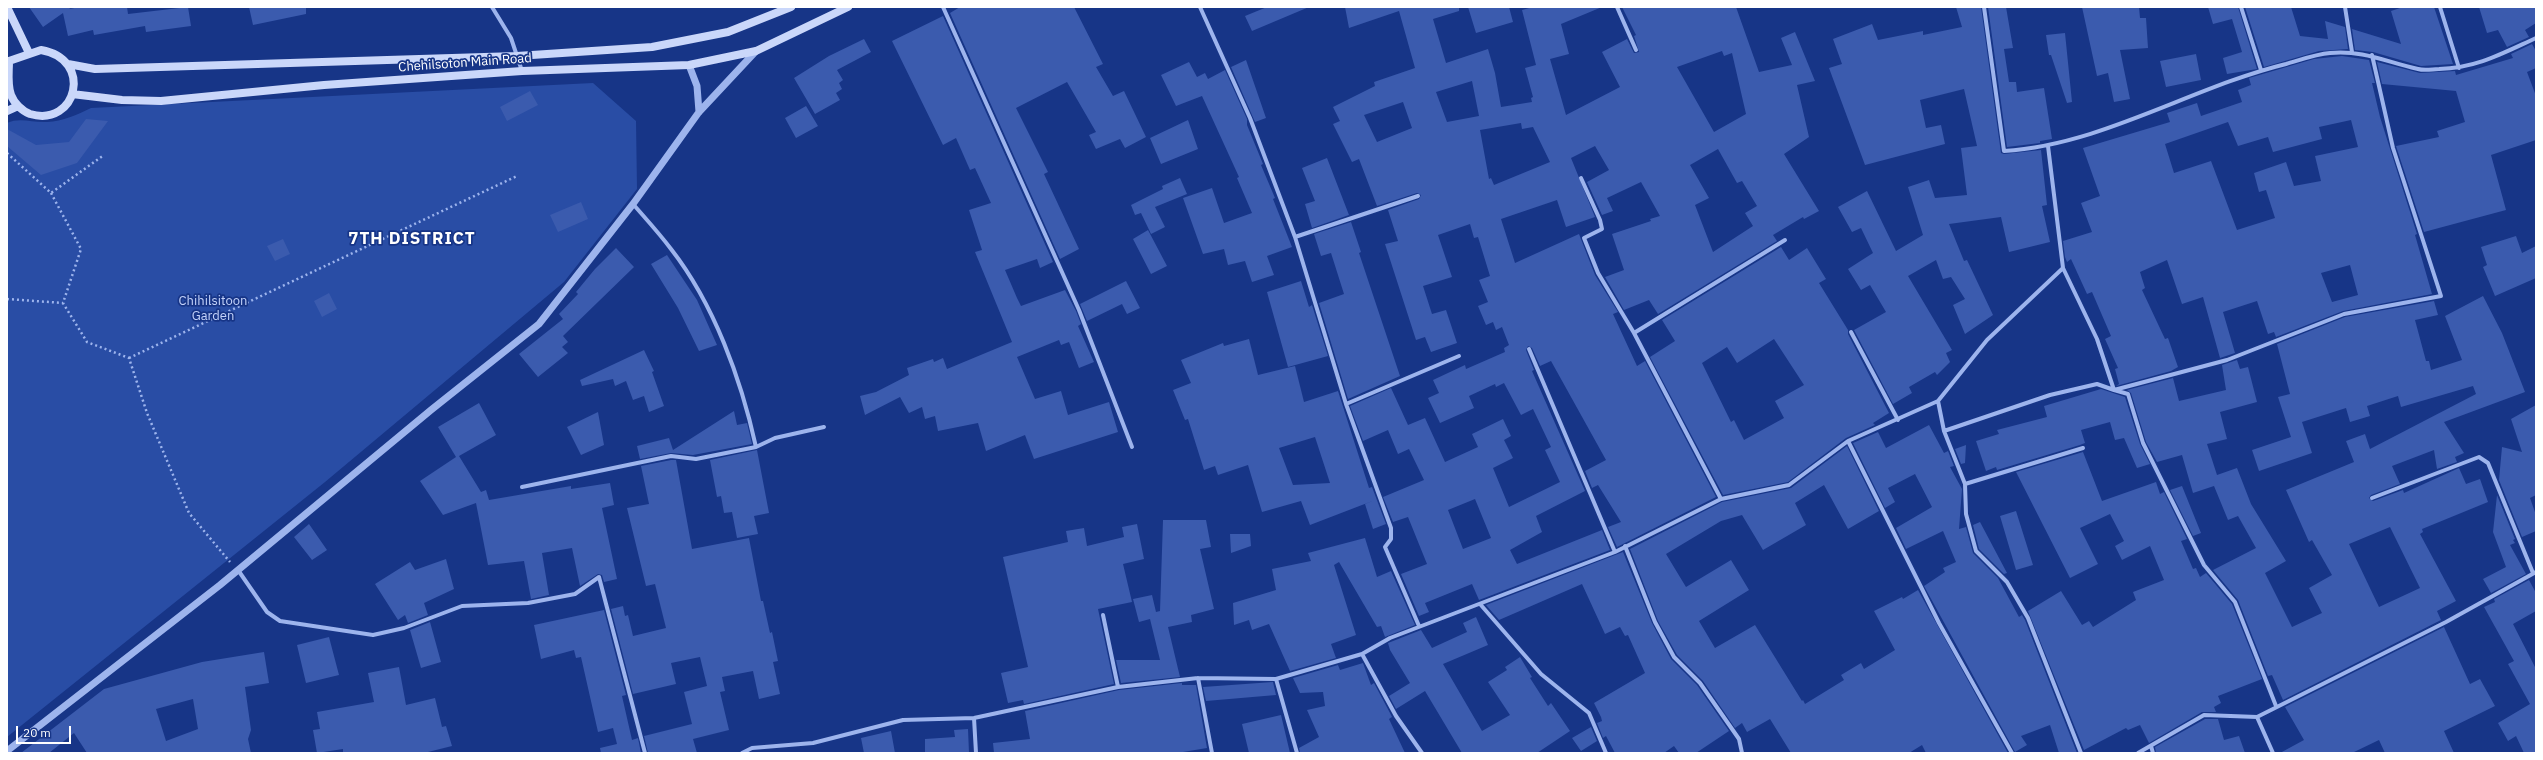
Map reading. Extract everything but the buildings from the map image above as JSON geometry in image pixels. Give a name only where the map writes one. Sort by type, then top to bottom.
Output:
[{"type":"main road","points":[[8,7],[29,53]]},
{"type":"main road","name":"Chehilsoton Main Road","points":[[68,64],[95,69],[517,56],[652,47],[728,32],[791,7]]},
{"type":"main road","name":"Chehilsoton Main Road","points":[[72,94],[161,101],[324,84],[522,71],[689,65],[756,51],[848,7]]},
{"type":"main road","points":[[41,50],[52,52],[68,64],[73,74],[72,94],[68,103],[59,111],[49,116],[38,116],[27,113],[18,106],[11,97],[8,86],[8,62],[29,53],[41,50]]},
{"type":"main road","points":[[7,111],[18,106]]},
{"type":"street","points":[[492,7],[511,38],[522,71]]},
{"type":"street","points":[[944,7],[1079,310],[1132,448]]},
{"type":"street","points":[[1200,7],[1250,118],[1295,237],[1346,404],[1391,528],[1391,539],[1386,547],[1419,626]]},
{"type":"street","points":[[1617,7],[1636,50]]},
{"type":"street","points":[[1984,7],[2004,151],[2048,146],[2098,130],[2261,70],[2328,53],[2352,52],[2372,55],[2420,70],[2459,68],[2478,64],[2536,38]]},
{"type":"street","points":[[2241,7],[2261,70]]},
{"type":"street","points":[[2345,7],[2352,52]]},
{"type":"street","points":[[2440,7],[2459,68]]},
{"type":"street","points":[[7,751],[238,570],[539,324],[634,204],[700,112],[756,51]]},
{"type":"street","points":[[2114,390],[2227,360],[2344,314],[2441,296],[2393,148],[2372,55]]},
{"type":"street","points":[[689,65],[697,86],[700,112]]},
{"type":"street","points":[[2048,146],[2063,268],[2098,339],[2114,390]]},
{"type":"street","points":[[1581,178],[1600,220],[1602,230],[1584,238],[1598,273],[1634,333],[1721,499]]},
{"type":"street","points":[[1295,237],[1418,196]]},
{"type":"street","points":[[634,204],[672,250],[713,318],[748,411],[756,447]]},
{"type":"street","points":[[1634,333],[1784,240]]},
{"type":"street","points":[[742,753],[752,748],[813,743],[903,720],[974,718],[1118,687],[1198,678],[1276,679],[1362,654],[1390,638],[1419,626],[1614,552],[1721,499],[1789,485],[1848,441],[1938,402],[1988,340],[2063,268]]},
{"type":"street","points":[[1850,332],[1898,420]]},
{"type":"street","points":[[1529,349],[1614,552]]},
{"type":"street","points":[[1346,404],[1459,356]]},
{"type":"street","points":[[1944,431],[2057,393],[2097,384],[2128,394],[2143,443],[2204,565],[2235,602],[2276,706]]},
{"type":"street","points":[[1938,402],[1944,431],[1965,484],[1966,514],[1976,551],[2007,582],[2028,618],[2081,753]]},
{"type":"street","points":[[522,487],[671,456],[696,459],[756,447],[775,438],[824,427]]},
{"type":"street","points":[[1848,441],[1939,623],[2012,753]]},
{"type":"street","points":[[1965,484],[2030,462],[2083,448]]},
{"type":"street","points":[[2138,753],[2204,715],[2256,717],[2446,622],[2535,573],[2488,463],[2484,459],[2479,458],[2372,498]]},
{"type":"street","points":[[1625,546],[1655,622],[1674,657],[1700,684],[1739,738],[1742,753]]},
{"type":"street","points":[[238,570],[267,612],[280,621],[373,635],[404,628],[462,606],[528,603],[574,594],[599,577],[645,753]]},
{"type":"street","points":[[1480,604],[1541,674],[1589,713],[1606,753]]},
{"type":"street","points":[[1103,615],[1118,687]]},
{"type":"street","points":[[1362,654],[1396,716],[1422,753]]},
{"type":"street","points":[[1198,678],[1212,753]]},
{"type":"street","points":[[1276,679],[1297,753]]},
{"type":"street","points":[[2256,717],[2273,753]]},
{"type":"street","points":[[974,718],[976,753]]},
{"type":"street","points":[[2151,746],[2153,753]]},
{"type":"path","points":[[7,153],[51,193],[81,249],[63,303]]},
{"type":"path","points":[[51,193],[104,155]]},
{"type":"path","points":[[63,303],[87,342],[129,358],[517,176]]},
{"type":"path","points":[[7,299],[63,303]]},
{"type":"path","points":[[129,358],[147,413],[189,513],[238,570]]},
{"type":"green space","name":"Chihilsitoon Garden","points":[[593,83],[636,121],[637,189],[564,282],[325,482],[7,737],[7,123],[17,120],[47,122],[59,120],[91,108]]},
{"type":"district","name":"7TH DISTRICT","points":[[412,239]]}]
